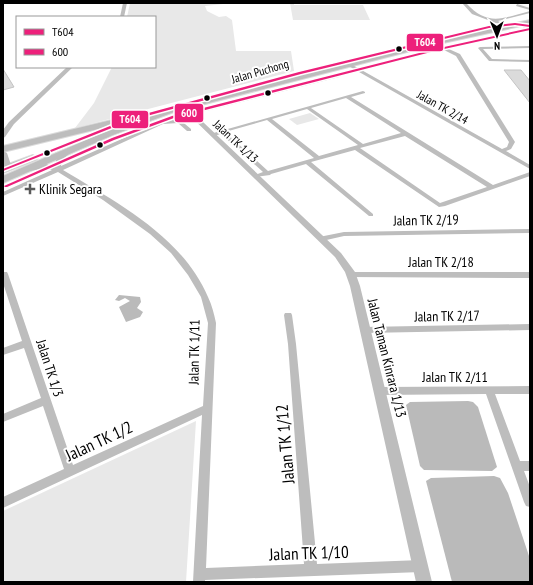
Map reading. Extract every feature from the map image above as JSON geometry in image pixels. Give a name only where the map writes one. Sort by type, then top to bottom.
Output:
[{"type":"main road","points":[[522,24],[521,22],[530,17]]},
{"type":"main road","name":"Jalan Puchong","points":[[5,171],[131,119],[500,26],[530,17]]},
{"type":"main road","name":"Jalan Puchong","points":[[3,180],[143,119],[183,106],[300,73],[491,24],[500,26],[530,22]]},
{"type":"main road","points":[[491,24],[522,24],[530,28]]},
{"type":"main road","points":[[500,26],[530,28]]},
{"type":"main road","points":[[161,113],[190,113]]},
{"type":"main road","points":[[3,150],[131,119]]},
{"type":"main road","points":[[5,171],[35,162],[104,132],[143,119]]},
{"type":"street","points":[[122,16],[125,3]]},
{"type":"street","points":[[464,3],[473,13],[491,24],[530,12]]},
{"type":"street","points":[[517,4],[530,9]]},
{"type":"street","points":[[432,43],[458,55],[512,142],[509,148],[502,151]]},
{"type":"street","points":[[530,47],[480,48],[491,60],[530,61]]},
{"type":"street","name":"Jalan TK 2/14","points":[[347,64],[530,166]]},
{"type":"street","points":[[3,136],[11,123],[69,68]]},
{"type":"street","points":[[190,113],[337,76]]},
{"type":"street","points":[[300,77],[310,83]]},
{"type":"street","points":[[213,134],[363,92]]},
{"type":"street","points":[[346,97],[491,187]]},
{"type":"street","name":"Jalan TK 1/13","points":[[183,106],[213,134],[263,175]]},
{"type":"street","points":[[308,108],[436,204],[443,205],[530,174]]},
{"type":"street","points":[[269,119],[319,159]]},
{"type":"street","points":[[3,194],[162,123],[179,121],[189,130]]},
{"type":"street","points":[[222,132],[263,175],[404,134]]},
{"type":"street","points":[[59,170],[57,166],[59,160],[68,152]]},
{"type":"street","points":[[3,154],[5,171]]},
{"type":"street","points":[[308,162],[371,215]]},
{"type":"street","points":[[26,170],[46,166],[59,170]]},
{"type":"street","name":"Jalan TK 1/11","points":[[59,170],[113,203],[147,227],[185,264],[201,288],[210,311],[212,323],[199,578]]},
{"type":"street","name":"Jalan Taman Kinrara 1/13","points":[[263,175],[322,239],[338,254],[351,275],[380,391],[424,582]]},
{"type":"street","name":"Jalan TK 2/19","points":[[322,239],[344,234],[530,232]]},
{"type":"street","name":"Jalan TK 1/3","points":[[4,274],[7,296],[27,343],[70,472]]},
{"type":"street","name":"Jalan TK 2/18","points":[[351,275],[530,275]]},
{"type":"street","name":"Jalan TK 1/12","points":[[288,315],[292,344],[311,570]]},
{"type":"street","name":"Jalan TK 2/17","points":[[364,330],[530,327]]},
{"type":"street","points":[[3,352],[27,343]]},
{"type":"street","points":[[489,390],[530,502]]},
{"type":"street","name":"Jalan TK 2/11","points":[[380,391],[530,390]]},
{"type":"street","points":[[3,418],[46,400]]},
{"type":"street","name":"Jalan TK 1/2","points":[[3,502],[208,408]]},
{"type":"street","points":[[517,466],[530,466]]},
{"type":"street","name":"Jalan TK 1/10","points":[[199,578],[311,570],[421,566]]},
{"type":"shaded area","points":[[130,3],[232,3],[205,6],[207,11],[219,17],[226,16],[232,20],[236,51],[291,51],[294,71],[75,128],[94,103],[112,68],[156,68],[156,16],[127,16]]},
{"type":"shaded area","points":[[290,3],[294,3],[294,5],[363,5],[370,20],[293,20]]},
{"type":"shaded area","points":[[310,113],[319,119],[297,125],[289,119]]},
{"type":"shaded area","points":[[119,295],[140,297],[141,302],[137,308],[143,312],[140,317],[126,322],[119,307],[130,301],[125,298],[119,301],[115,300]]},
{"type":"shaded area","points":[[410,402],[473,402],[478,407],[497,467],[492,471],[424,470],[420,466],[406,405]]},
{"type":"shaded area","points":[[196,421],[186,582],[3,582],[3,511]]},
{"type":"shaded area","points":[[494,476],[500,478],[508,493],[530,559],[530,582],[452,582],[426,481],[431,478]]},
{"type":"building","points":[[3,69],[14,87],[3,90]]},
{"type":"building","points":[[504,70],[521,70],[530,81],[530,103]]},
{"type":"transit line","name":"T604","points":[[3,170],[131,119],[300,73],[489,27],[515,24],[530,26]]},
{"type":"transit line","name":"600","points":[[6,186],[113,139],[173,117],[435,50],[530,29]]},
{"type":"place","name":"Klinik Segara","points":[[30,189]]}]
